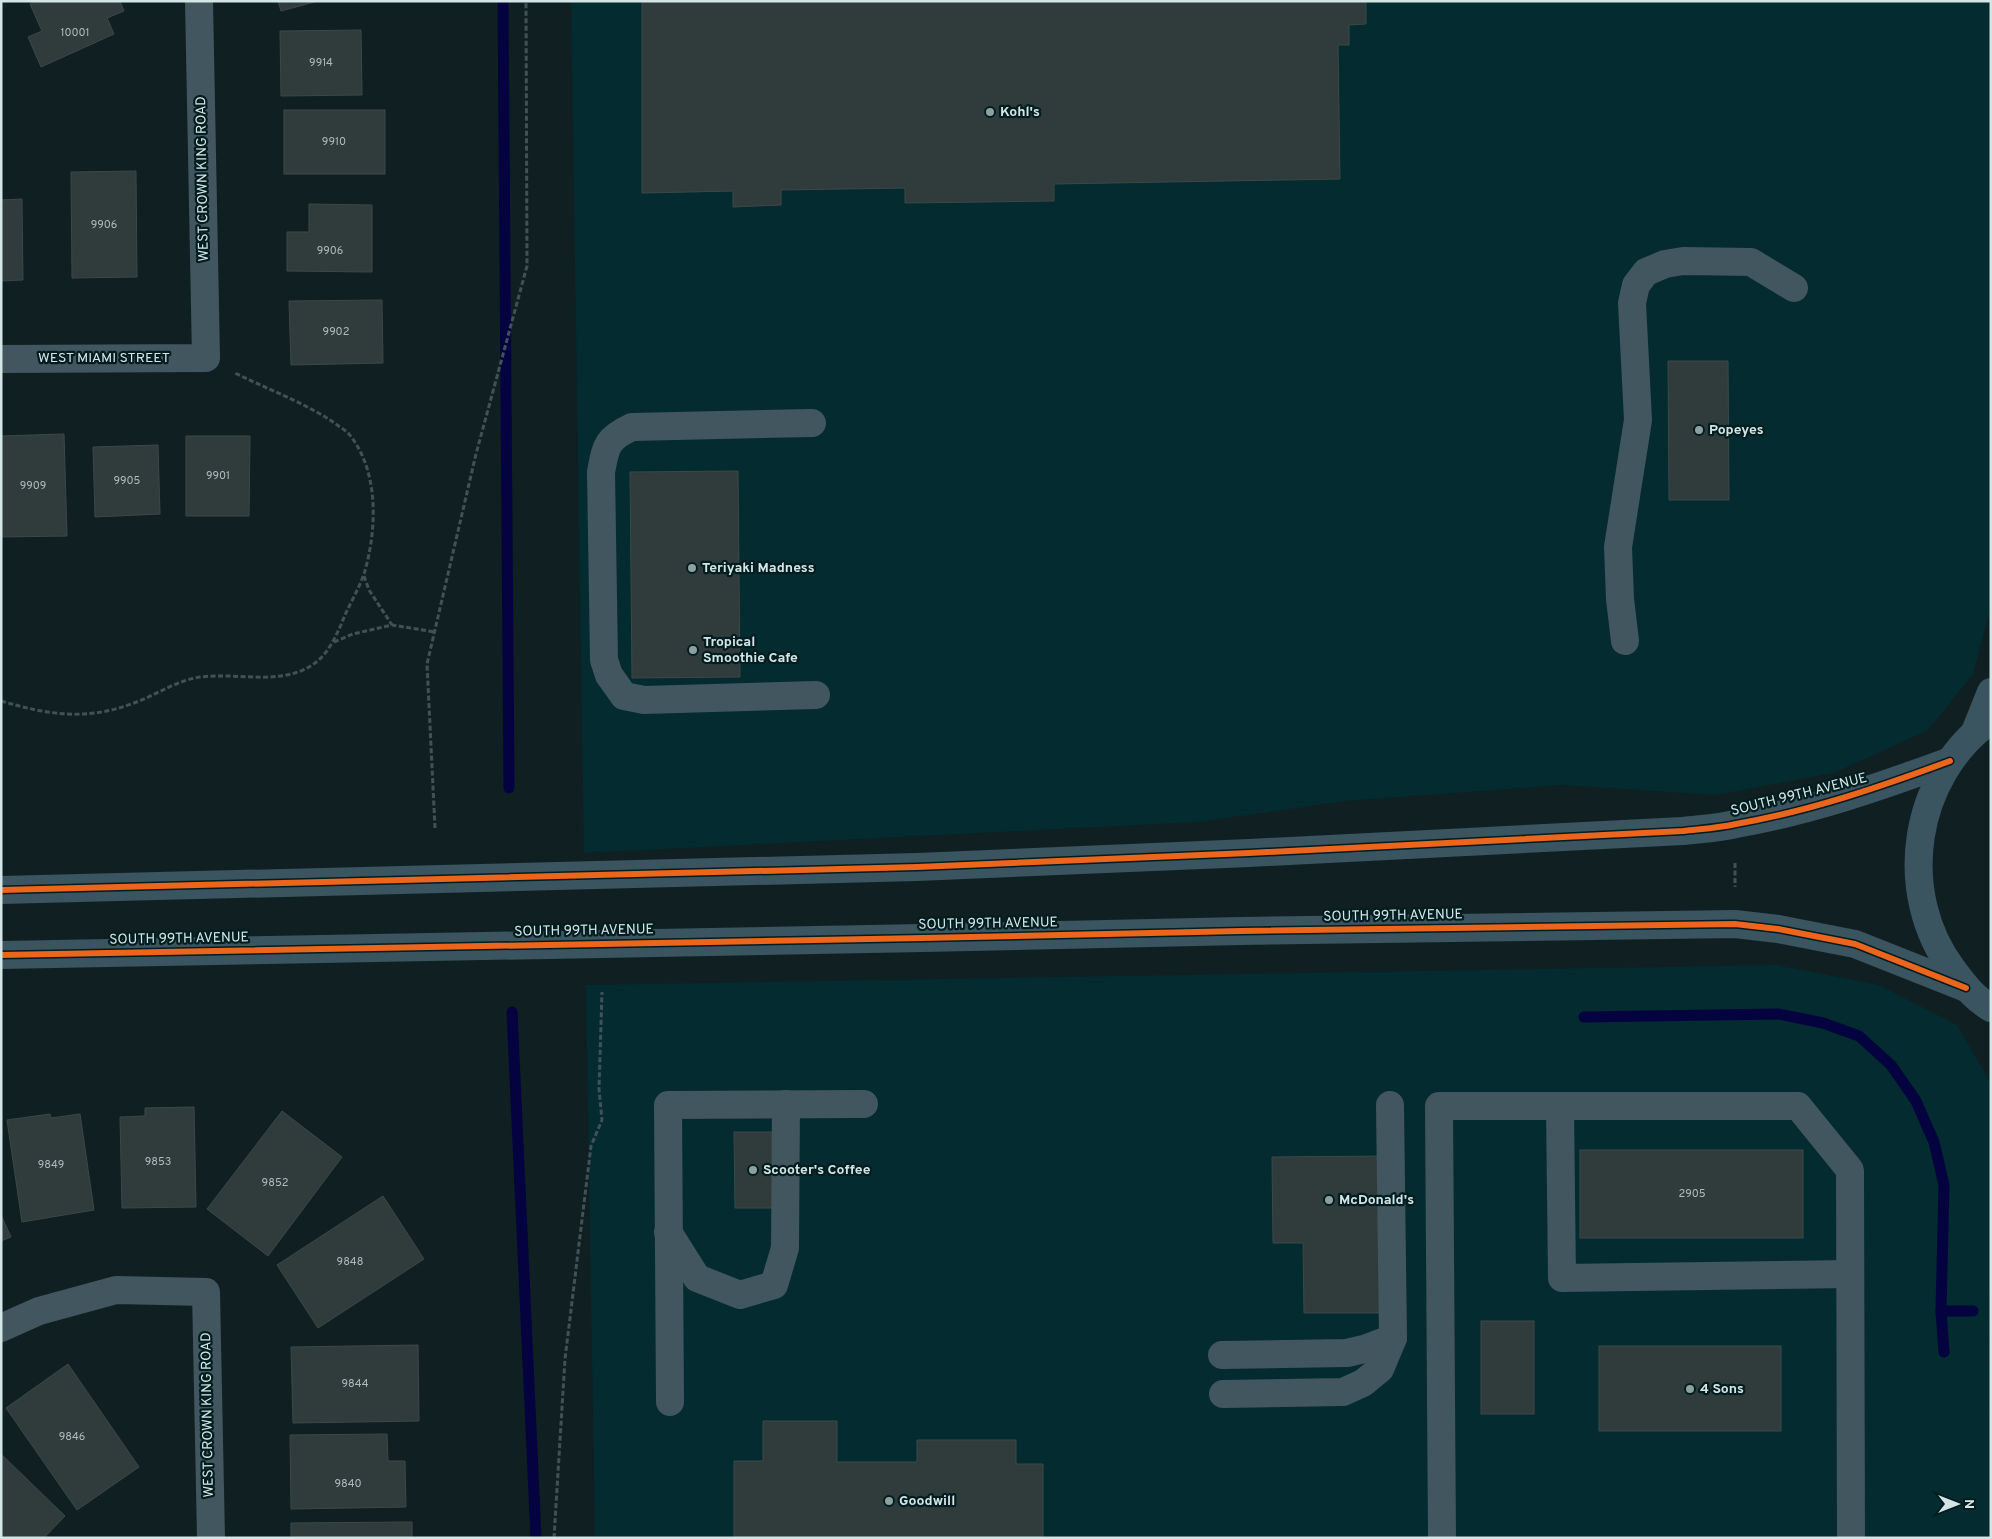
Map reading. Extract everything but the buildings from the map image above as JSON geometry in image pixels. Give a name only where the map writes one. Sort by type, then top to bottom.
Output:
[{"type":"main road","points":[[1983,1006],[1945,960],[1930,928],[1921,894],[1918,860],[1922,825],[1933,791],[1950,761],[1983,726],[1991,692]]},
{"type":"main road","name":"SOUTH 99TH AVENUE","points":[[1,890],[917,867],[1249,853],[1683,831],[1735,825],[1814,806],[1879,787],[1950,761]]},
{"type":"main road","name":"SOUTH 99TH AVENUE","points":[[1,955],[1241,931],[1735,924],[1778,929],[1855,944],[1983,1006]]},
{"type":"street","name":"WEST CROWN KING ROAD","points":[[199,1],[206,358]]},
{"type":"street","points":[[1625,641],[1620,599],[1618,547],[1638,420],[1632,303],[1636,285],[1646,272],[1665,264],[1683,261],[1751,262],[1794,288]]},
{"type":"street","name":"WEST MIAMI STREET","points":[[1,359],[206,358]]},
{"type":"street","points":[[812,423],[632,427],[616,434],[605,450],[601,472],[604,660],[609,675],[624,696],[644,700],[816,695]]},
{"type":"street","points":[[668,1232],[697,1278],[740,1295],[774,1285],[785,1248],[786,1104]]},
{"type":"street","points":[[670,1402],[668,1105],[864,1104]]},
{"type":"street","points":[[1223,1394],[1343,1392],[1363,1384],[1380,1369],[1392,1338],[1390,1105]]},
{"type":"street","points":[[1442,1538],[1440,1106],[1798,1106],[1850,1170],[1851,1538]]},
{"type":"street","points":[[1560,1106],[1562,1278],[1850,1274]]},
{"type":"street","name":"WEST CROWN KING ROAD","points":[[1,1328],[38,1311],[116,1290],[206,1292],[210,1538]]},
{"type":"street","points":[[1222,1355],[1347,1353],[1364,1350],[1392,1338]]},
{"type":"path","points":[[435,828],[427,664],[476,454],[527,266],[526,1]]},
{"type":"path","points":[[1,702],[59,715],[88,714],[134,703],[172,686],[201,677],[267,677],[296,674],[316,662],[333,642],[363,575],[372,538],[373,503],[361,451],[347,432],[322,415],[231,372],[206,358]]},
{"type":"path","points":[[363,575],[368,590],[392,624]]},
{"type":"path","points":[[333,642],[353,634],[392,624],[435,632]]},
{"type":"path","points":[[1735,863],[1735,887]]},
{"type":"path","points":[[554,1538],[565,1359],[591,1146],[602,1120],[599,1090],[602,992]]},
{"type":"shaded area","points":[[571,1],[1991,1],[1991,606],[1973,674],[1928,730],[1834,773],[1715,795],[1562,785],[1346,801],[1197,822],[584,853]]},
{"type":"shaded area","points":[[1776,965],[1879,985],[1957,1025],[1991,1084],[1991,1291],[1989,1296],[1991,1538],[595,1538],[586,985]]},
{"type":"waterway","points":[[503,1],[509,788]]},
{"type":"waterway","points":[[512,1012],[536,1538]]},
{"type":"waterway","points":[[1584,1017],[1778,1014],[1823,1023],[1859,1036],[1891,1065],[1916,1101],[1934,1142],[1944,1185],[1941,1311],[1944,1352]]},
{"type":"waterway","points":[[1941,1311],[1973,1311]]},
{"type":"cycle path","points":[[1,890],[917,867],[1249,853],[1683,831],[1764,819],[1818,805],[1871,789],[1950,761]]},
{"type":"cycle path","points":[[1,955],[1241,931],[1735,924],[1778,929],[1855,944],[1966,988]]},
{"type":"place","name":"Kohl's","points":[[990,112]]},
{"type":"place","name":"Popeyes","points":[[1699,430]]},
{"type":"place","name":"Teriyaki Madness","points":[[692,568]]},
{"type":"place","name":"Tropical Smoothie Cafe","points":[[693,650]]},
{"type":"place","name":"Scooter's Coffee","points":[[753,1170]]},
{"type":"place","name":"McDonald's","points":[[1329,1200]]},
{"type":"place","name":"4 Sons","points":[[1690,1389]]},
{"type":"place","name":"Goodwill","points":[[889,1501]]}]
